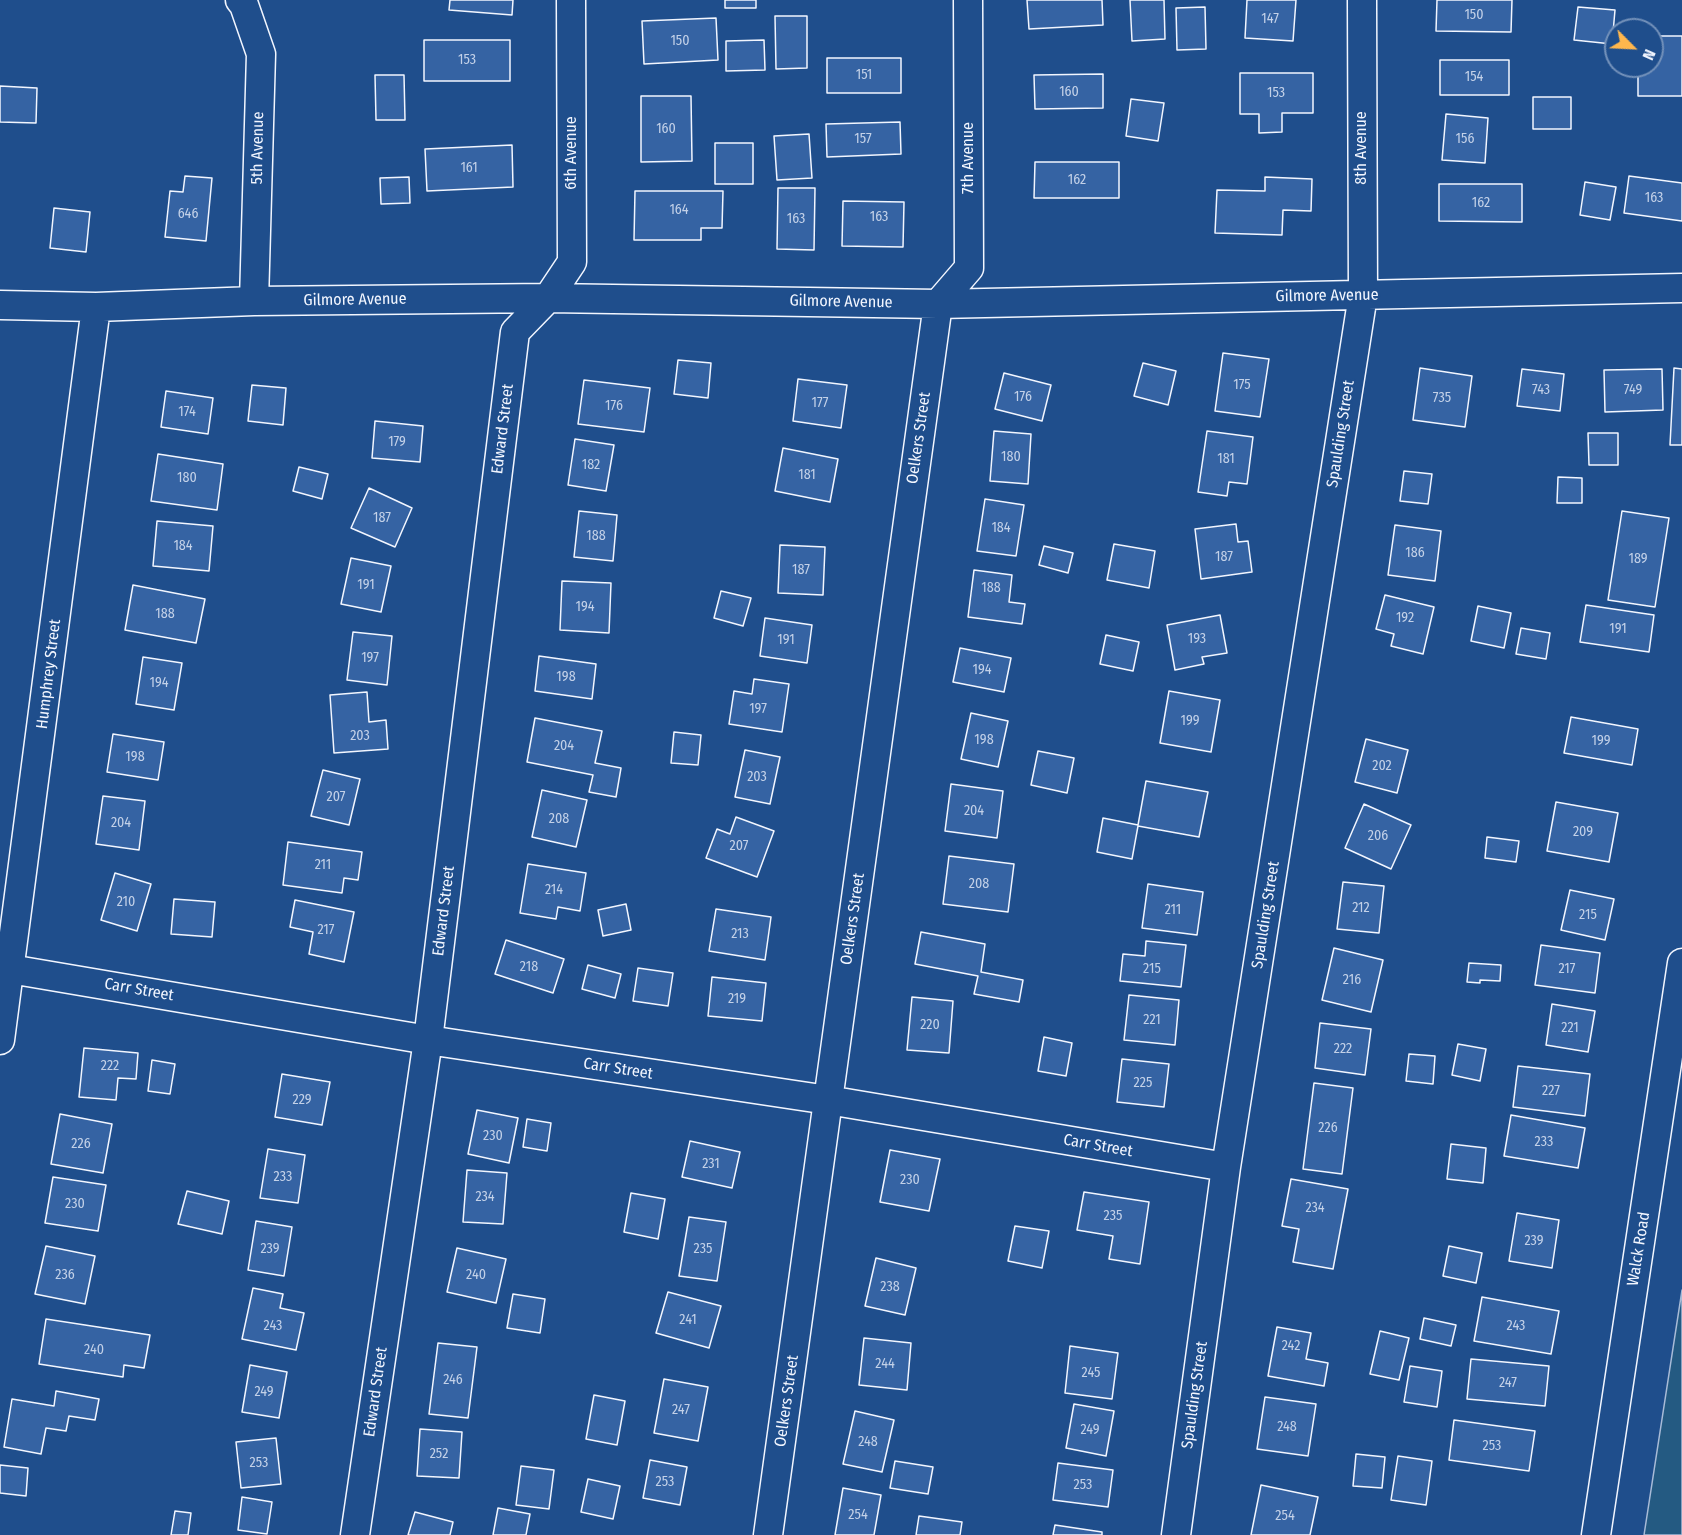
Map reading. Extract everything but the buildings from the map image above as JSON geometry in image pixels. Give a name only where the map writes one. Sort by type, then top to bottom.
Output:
[{"type":"street","name":"5th Avenue","points":[[240,0],[244,5],[261,54],[254,301]]},
{"type":"street","name":"6th Avenue","points":[[548,298],[572,262],[571,0]]},
{"type":"street","name":"7th Avenue","points":[[938,304],[969,268],[968,0]]},
{"type":"street","name":"8th Avenue","points":[[1362,0],[1363,295]]},
{"type":"street","name":"Gilmore Avenue","points":[[0,305],[96,307],[254,301],[548,298],[938,304],[1682,288]]},
{"type":"street","name":"Spaulding Street","points":[[1176,1535],[1226,1167],[1363,295]]},
{"type":"street","name":"Edward Street","points":[[355,1535],[428,1040],[515,332],[548,298]]},
{"type":"street","name":"Oelkers Street","points":[[768,1535],[938,304]]},
{"type":"street","name":"Humphrey Street","points":[[0,1040],[96,307]]},
{"type":"street","name":"Walck Road","points":[[1596,1535],[1682,963]]},
{"type":"street","name":"Carr Street","points":[[10,969],[428,1040],[828,1100],[1226,1167]]},
{"type":"shaded area","points":[[1682,1290],[1682,1535],[1644,1535]]}]
